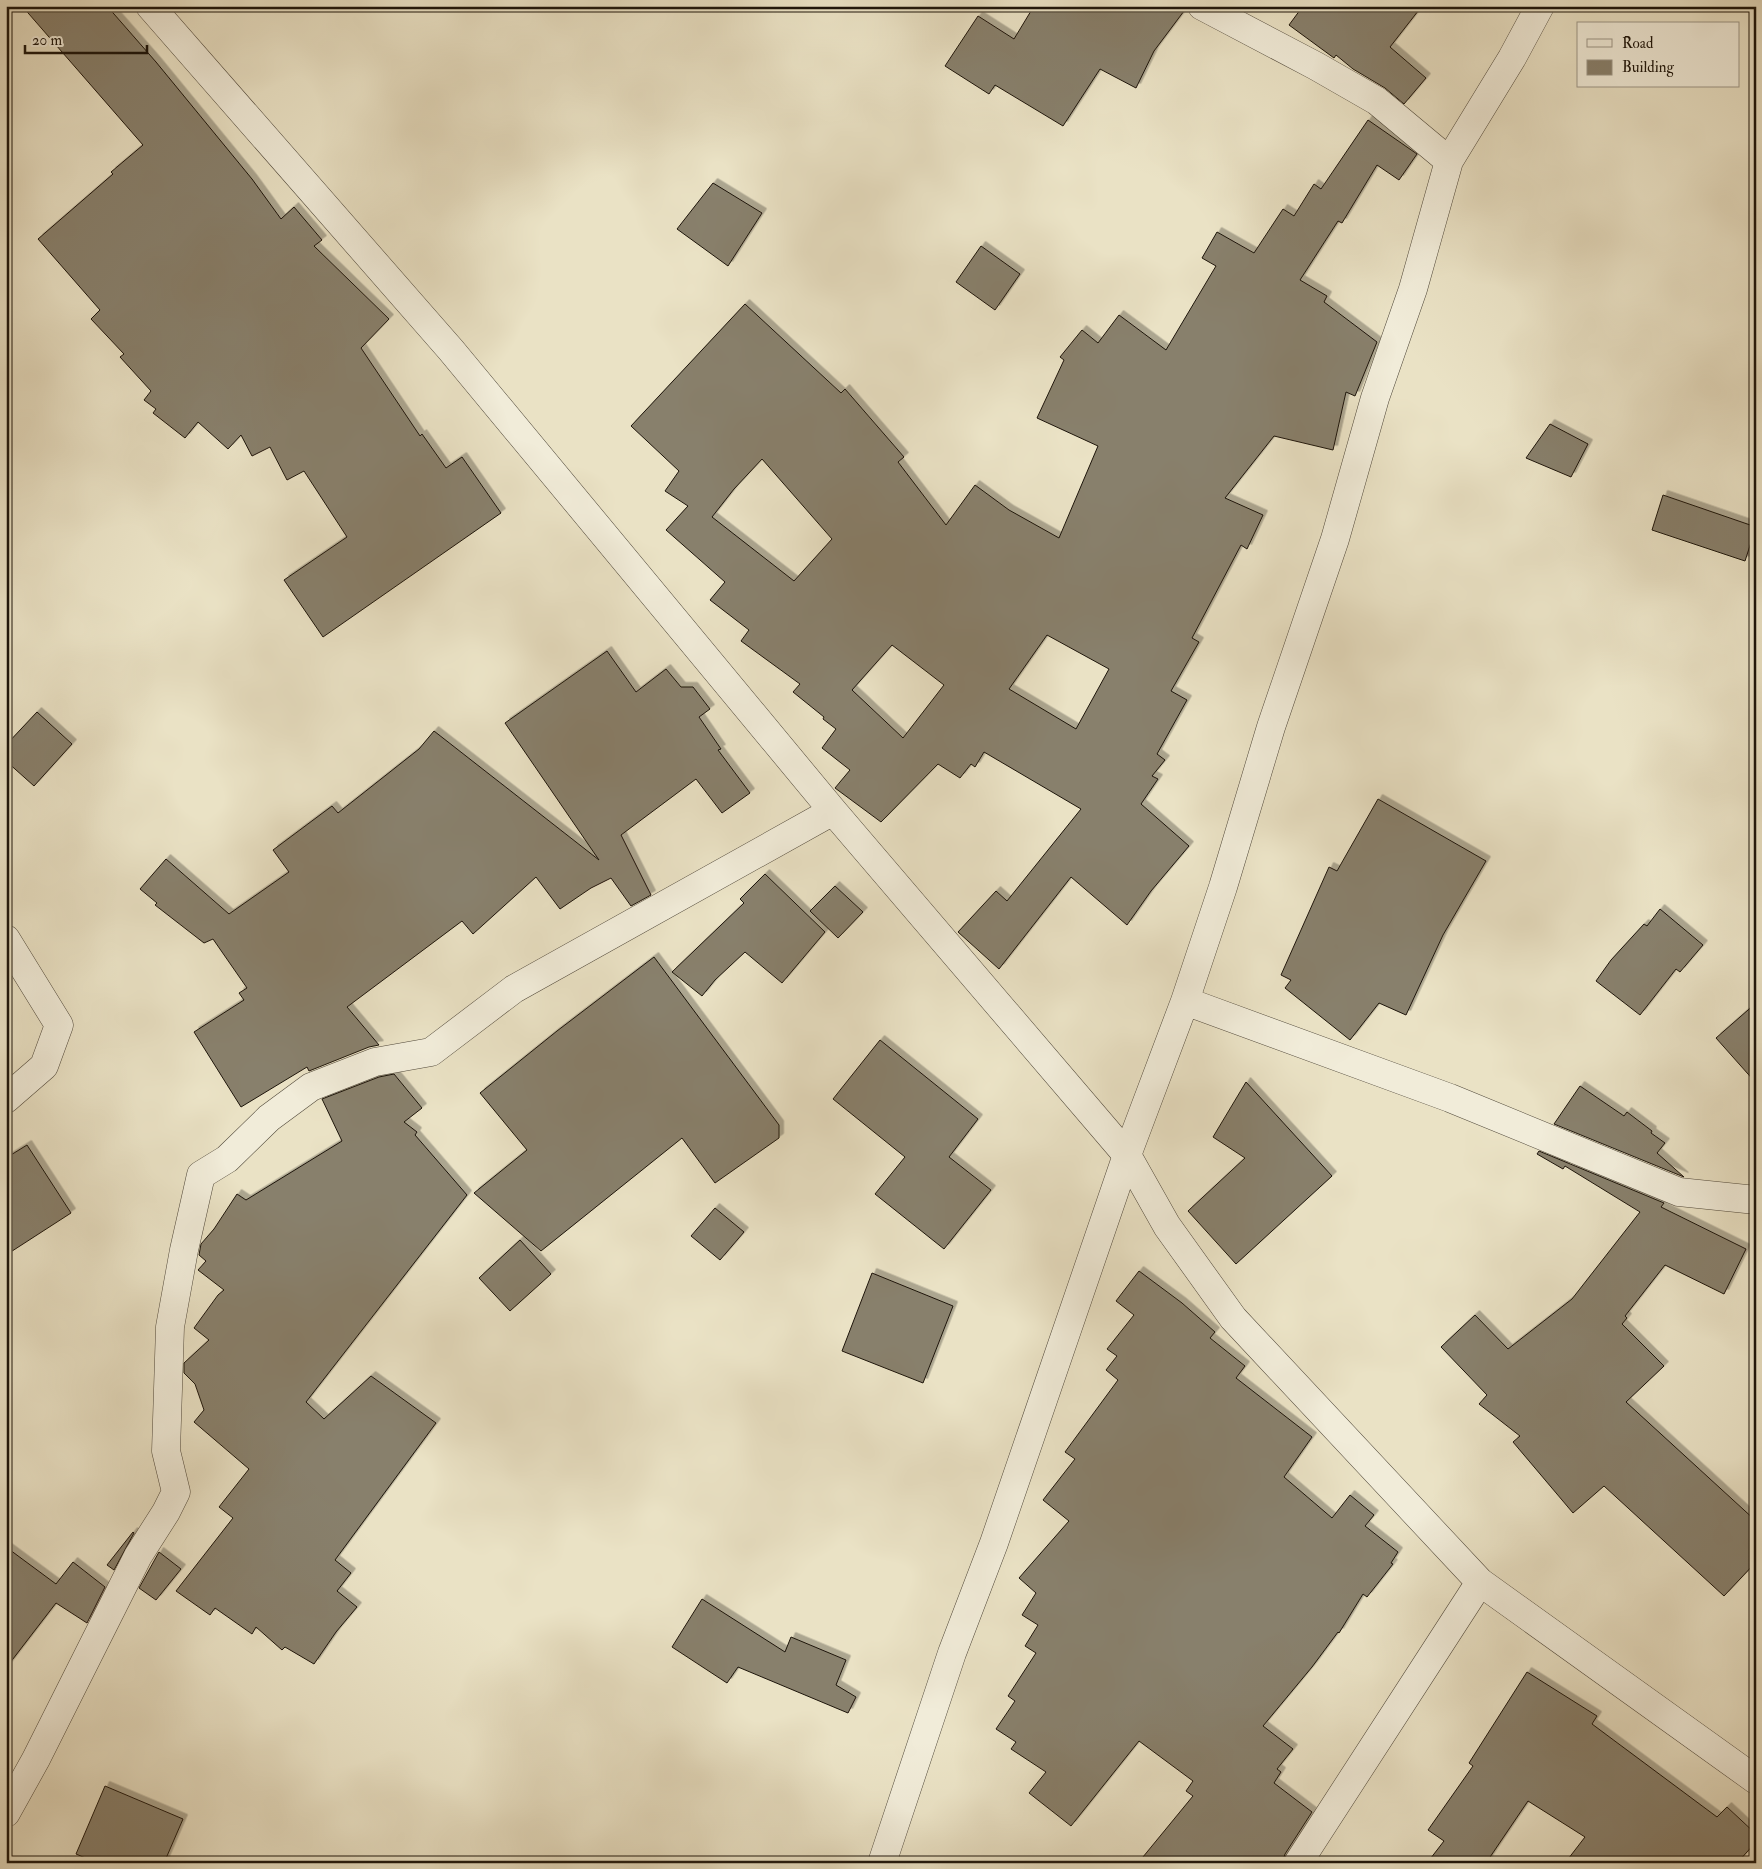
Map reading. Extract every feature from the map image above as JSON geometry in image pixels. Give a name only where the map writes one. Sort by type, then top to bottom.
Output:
[{"type":"street","points":[[150,6],[450,350],[833,811],[1127,1155],[1167,1226],[1232,1318],[1480,1582],[1756,1780]]},
{"type":"street","points":[[1202,6],[1316,66],[1377,101],[1449,161]]},
{"type":"street","points":[[882,1863],[952,1653],[994,1542],[1127,1155],[1184,1001],[1223,887],[1271,728],[1335,539],[1375,398],[1413,289],[1449,161],[1512,58],[1540,6]]},
{"type":"street","points":[[6,1813],[36,1759],[138,1556],[166,1512],[176,1492],[166,1451],[170,1327],[184,1250],[201,1175],[227,1159],[269,1118],[311,1087],[375,1062],[431,1052],[514,989],[833,811]]},
{"type":"street","points":[[6,939],[59,1025],[44,1066],[6,1099]]},
{"type":"street","points":[[1184,1001],[1450,1098],[1679,1192],[1756,1200]]},
{"type":"street","points":[[1298,1863],[1480,1582]]},
{"type":"building","points":[[22,6],[107,6],[156,62],[252,179],[281,219],[294,207],[322,240],[314,246],[389,319],[361,348],[420,436],[422,434],[446,468],[462,457],[501,513],[323,637],[284,580],[347,537],[304,471],[287,480],[270,447],[252,456],[241,435],[228,449],[198,422],[185,438],[153,413],[156,409],[144,400],[151,391],[120,357],[124,354],[91,319],[100,310],[38,239],[113,174],[111,172],[143,145]]},
{"type":"building","points":[[1034,6],[1187,7],[1154,51],[1136,88],[1100,69],[1063,126],[995,85],[989,94],[945,66],[978,16],[1014,39]]},
{"type":"building","points":[[1303,6],[1422,6],[1390,47],[1426,78],[1404,104],[1385,88],[1353,69],[1336,55],[1334,58],[1289,25]]},
{"type":"building","points":[[1368,120],[1417,154],[1399,180],[1377,165],[1342,223],[1338,221],[1300,280],[1327,296],[1324,302],[1377,342],[1355,396],[1346,392],[1333,450],[1274,436],[1225,498],[1263,515],[1247,549],[1241,545],[1192,638],[1199,642],[1171,691],[1187,700],[1157,754],[1165,760],[1152,776],[1158,779],[1141,804],[1189,846],[1151,891],[1127,925],[1071,877],[999,969],[958,932],[996,891],[1007,901],[1081,809],[984,752],[975,767],[971,764],[960,778],[938,764],[881,822],[835,788],[850,770],[822,748],[836,729],[793,692],[800,684],[741,641],[749,630],[710,600],[725,582],[666,530],[688,506],[665,491],[679,471],[631,426],[745,304],[841,393],[845,389],[904,457],[898,462],[946,525],[975,485],[1009,510],[1059,538],[1098,446],[1037,418],[1064,360],[1060,357],[1082,330],[1098,343],[1119,315],[1166,350],[1216,266],[1202,258],[1217,232],[1254,253],[1283,209],[1294,216],[1314,184],[1321,189]],"holes":[[[762,459],[832,539],[794,581],[712,517],[734,489]],[[1047,635],[1109,669],[1076,729],[1009,689]],[[892,645],[944,685],[903,738],[852,690]]]},
{"type":"building","points":[[713,183],[762,213],[728,266],[677,229]]},
{"type":"building","points":[[981,246],[1020,274],[995,310],[956,282]]},
{"type":"building","points":[[1550,424],[1588,444],[1571,477],[1526,458]]},
{"type":"building","points":[[1663,495],[1756,527],[1745,561],[1652,530]]},
{"type":"building","points":[[607,651],[636,692],[666,669],[681,687],[693,687],[710,709],[699,717],[721,749],[718,750],[750,793],[722,813],[696,779],[621,835],[651,895],[631,906],[611,878],[591,888],[560,909],[536,877],[473,934],[462,921],[347,1007],[379,1045],[369,1047],[309,1071],[307,1067],[241,1107],[194,1032],[244,1000],[239,993],[247,988],[213,939],[204,943],[155,905],[157,903],[140,889],[166,859],[229,914],[289,872],[273,850],[332,806],[338,813],[419,749],[434,731],[599,860],[505,723]]},
{"type":"building","points":[[37,712],[72,744],[34,786],[6,761],[6,745]]},
{"type":"building","points":[[1378,799],[1486,861],[1443,935],[1406,1015],[1379,1003],[1350,1040],[1285,988],[1291,980],[1281,975],[1329,867],[1337,871]]},
{"type":"building","points":[[765,874],[825,932],[782,983],[745,952],[715,980],[702,996],[672,972],[744,903],[740,899]]},
{"type":"building","points":[[835,886],[863,912],[838,938],[810,911]]},
{"type":"building","points":[[1660,909],[1703,945],[1680,972],[1676,969],[1640,1015],[1596,981],[1611,960],[1644,924],[1647,926]]},
{"type":"building","points":[[654,957],[779,1125],[779,1138],[715,1183],[682,1138],[541,1251],[474,1193],[527,1150],[480,1093]]},
{"type":"building","points":[[1756,1003],[1756,1083],[1716,1038]]},
{"type":"building","points":[[880,1040],[978,1119],[949,1157],[991,1190],[944,1249],[875,1194],[905,1157],[833,1099]]},
{"type":"building","points":[[394,1074],[422,1108],[404,1122],[417,1132],[415,1135],[467,1195],[306,1402],[324,1419],[371,1376],[436,1423],[335,1560],[351,1573],[337,1591],[357,1607],[336,1632],[314,1664],[285,1647],[282,1650],[256,1627],[252,1634],[215,1608],[210,1615],[176,1591],[233,1518],[219,1507],[249,1469],[194,1422],[204,1410],[195,1384],[184,1373],[184,1363],[209,1340],[194,1328],[218,1295],[224,1290],[198,1270],[206,1261],[199,1255],[201,1244],[214,1229],[237,1194],[246,1200],[342,1141],[322,1099],[379,1077]]},
{"type":"building","points":[[1246,1082],[1332,1176],[1236,1264],[1188,1211],[1245,1158],[1213,1137]]},
{"type":"building","points":[[1580,1086],[1624,1116],[1627,1112],[1652,1131],[1651,1133],[1665,1143],[1657,1153],[1684,1177],[1554,1124]]},
{"type":"building","points":[[27,1145],[71,1213],[6,1255],[6,1158]]},
{"type":"building","points":[[1539,1151],[1664,1203],[1661,1207],[1746,1249],[1724,1294],[1665,1265],[1625,1316],[1627,1318],[1622,1324],[1664,1366],[1626,1402],[1756,1521],[1756,1562],[1724,1596],[1604,1486],[1573,1513],[1513,1442],[1520,1436],[1479,1404],[1487,1395],[1441,1347],[1475,1315],[1508,1349],[1572,1299],[1640,1212],[1565,1166],[1563,1169],[1537,1154]]},
{"type":"building","points":[[715,1208],[744,1232],[720,1260],[691,1236]]},
{"type":"building","points":[[520,1240],[551,1274],[510,1311],[479,1278]]},
{"type":"building","points":[[1139,1271],[1182,1303],[1215,1332],[1210,1338],[1245,1366],[1236,1378],[1312,1437],[1284,1477],[1332,1518],[1350,1495],[1374,1515],[1365,1526],[1398,1552],[1391,1563],[1393,1564],[1367,1597],[1363,1594],[1339,1633],[1263,1726],[1293,1749],[1277,1769],[1281,1772],[1274,1783],[1312,1812],[1285,1854],[1282,1863],[1138,1863],[1193,1796],[1186,1791],[1193,1781],[1139,1741],[1071,1826],[1029,1793],[1046,1772],[1011,1749],[1016,1742],[996,1729],[1015,1701],[1008,1696],[1036,1653],[1025,1646],[1038,1625],[1022,1615],[1036,1593],[1019,1578],[1069,1521],[1043,1500],[1075,1459],[1065,1452],[1118,1380],[1106,1370],[1117,1356],[1107,1349],[1134,1315],[1116,1301]]},
{"type":"building","points":[[872,1273],[953,1306],[923,1383],[842,1351]]},
{"type":"building","points":[[134,1533],[114,1570],[107,1565]]},
{"type":"building","points":[[6,1547],[56,1584],[73,1562],[105,1587],[87,1623],[56,1603],[6,1668]]},
{"type":"building","points":[[159,1552],[181,1569],[156,1600],[139,1588]]},
{"type":"building","points":[[702,1599],[785,1652],[791,1637],[846,1660],[836,1685],[856,1697],[848,1713],[738,1667],[727,1683],[672,1647]]},
{"type":"building","points":[[1527,1672],[1597,1716],[1592,1724],[1717,1817],[1727,1807],[1756,1834],[1756,1842],[1737,1863],[1565,1863],[1585,1837],[1528,1801],[1486,1863],[1427,1863],[1444,1841],[1428,1830],[1473,1766],[1469,1763]]},
{"type":"building","points":[[105,1786],[183,1819],[164,1863],[97,1863],[76,1854]]}]
